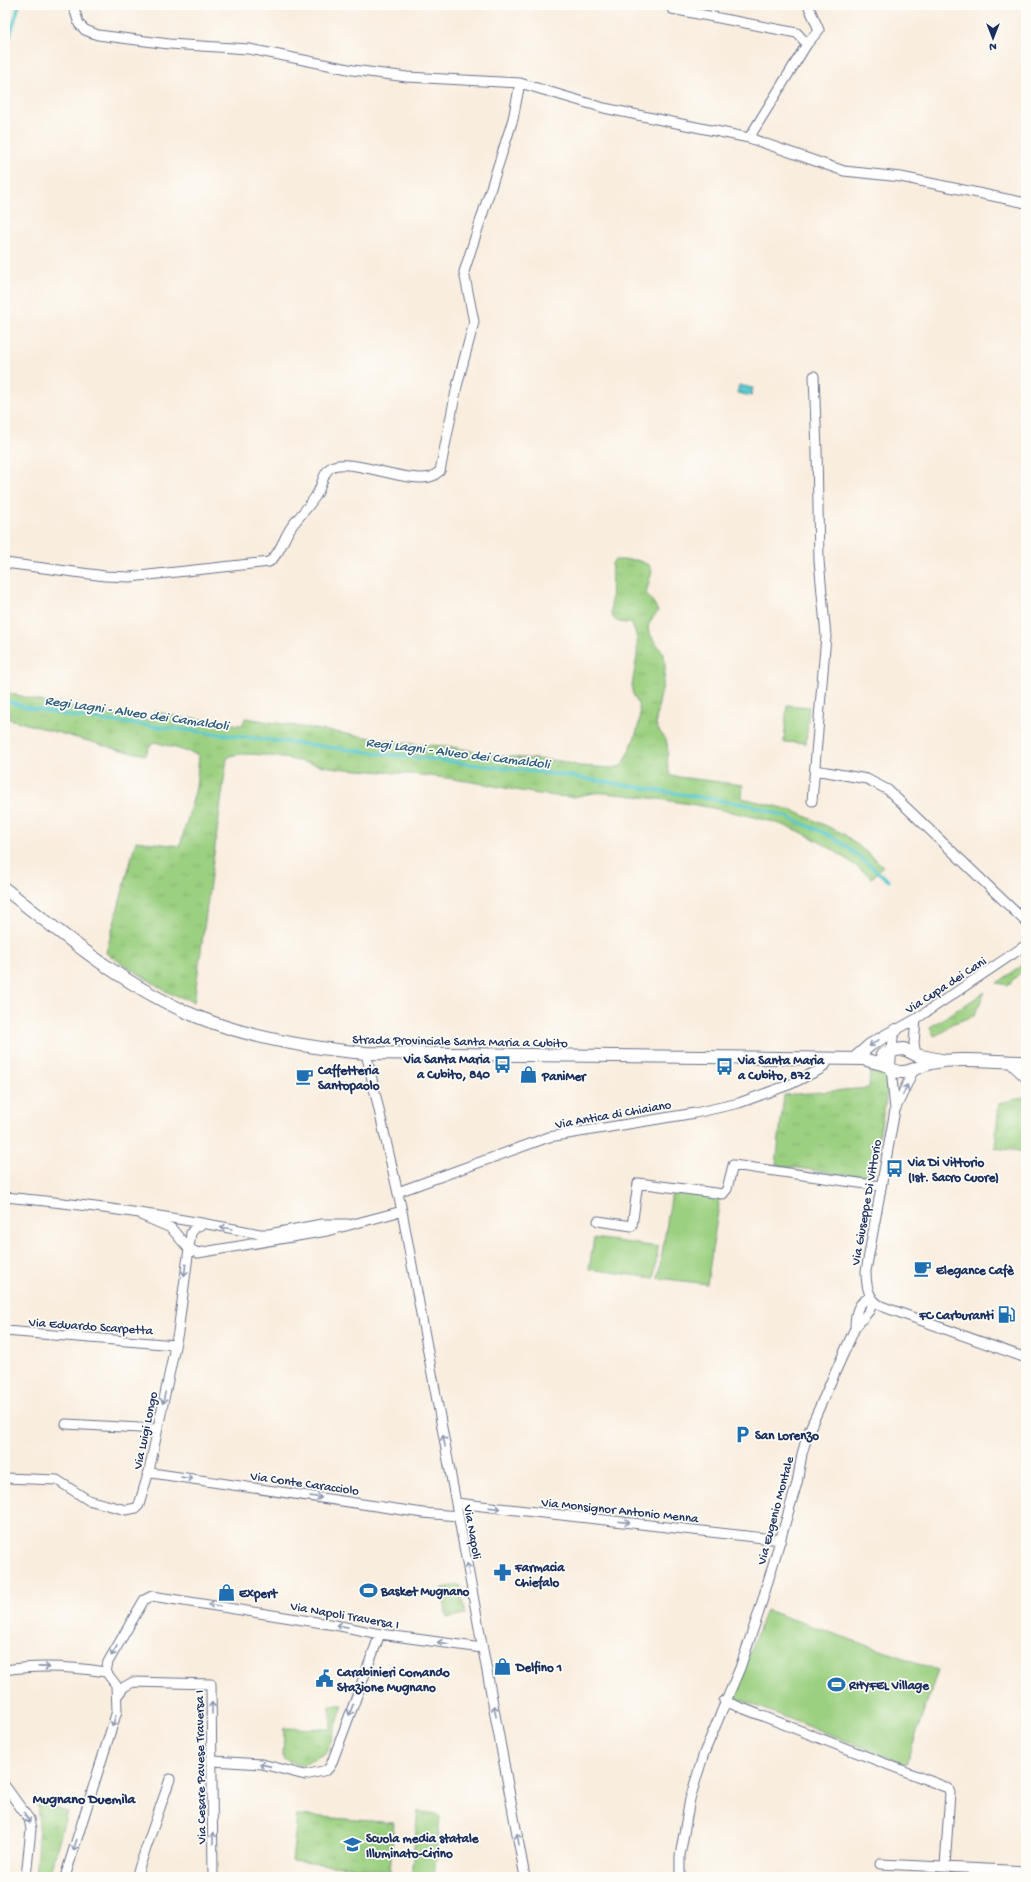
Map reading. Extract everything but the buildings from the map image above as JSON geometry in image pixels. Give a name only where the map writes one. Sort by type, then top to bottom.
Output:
[{"type":"main road","name":"Strada Provinciale Santa Maria a Cubito","points":[[5,889],[63,934],[136,986],[198,1017],[251,1034],[291,1042],[366,1053],[858,1059],[891,1052]]},
{"type":"main road","points":[[858,1059],[870,1045],[896,1030]]},
{"type":"main road","points":[[944,1061],[902,1072],[890,1067],[891,1052],[904,1049],[916,1054],[944,1061],[1026,1062]]},
{"type":"main road","points":[[915,1068],[916,1054]]},
{"type":"main road","name":"Strada Provinciale Santa Maria a Cubito","points":[[858,1059],[890,1067]]},
{"type":"main road","points":[[1011,1062],[1026,1076]]},
{"type":"street","points":[[73,5],[79,24],[85,30],[98,35],[169,44],[249,49],[353,70],[407,77],[520,83],[604,108],[749,138],[844,171],[901,177],[1026,203]]},
{"type":"street","points":[[749,138],[808,44],[819,30],[808,5]]},
{"type":"street","points":[[672,9],[797,33],[808,44]]},
{"type":"street","points":[[5,563],[105,576],[130,577],[269,562],[275,557],[291,528],[318,492],[330,467],[340,465],[354,466],[420,478],[433,476],[440,471],[457,386],[474,322],[464,272],[512,118],[520,83]]},
{"type":"street","points":[[812,801],[826,636],[819,561],[814,376]]},
{"type":"street","points":[[815,770],[867,779],[888,790],[1026,922]]},
{"type":"street","name":"Via Cupa dei Cani","points":[[891,1052],[896,1030],[916,1020],[1026,945]]},
{"type":"street","points":[[916,1020],[914,1043],[916,1054]]},
{"type":"street","name":"Via Napoli","points":[[366,1053],[402,1212],[525,1877]]},
{"type":"street","name":"Via Antica di Chiaiano","points":[[398,1192],[549,1137],[695,1113],[739,1103],[792,1084],[821,1069],[826,1064],[827,1059]]},
{"type":"street","name":"Via Giuseppe Di Vittorio","points":[[890,1067],[895,1110]]},
{"type":"street","name":"Via Giuseppe Di Vittorio","points":[[871,1297],[866,1272],[880,1186],[895,1110],[915,1068]]},
{"type":"street","points":[[598,1221],[632,1226],[638,1183],[723,1194],[727,1189],[733,1165],[880,1186]]},
{"type":"street","points":[[5,1197],[162,1215],[203,1224],[269,1234],[322,1224],[348,1224]]},
{"type":"street","points":[[127,1211],[171,1228],[188,1248],[198,1253],[327,1230],[402,1212]]},
{"type":"street","name":"Via Luigi Longo","points":[[5,1478],[57,1480],[65,1483],[79,1495],[88,1500],[126,1510],[136,1508],[139,1505],[149,1471],[175,1344],[191,1233],[196,1227],[203,1224]]},
{"type":"street","points":[[241,1246],[245,1239],[245,1231]]},
{"type":"street","points":[[871,1297],[881,1306],[1026,1358]]},
{"type":"street","name":"Via Eugenio Montale","points":[[680,1877],[680,1856],[690,1800],[704,1753],[724,1701],[740,1668],[752,1632],[781,1540],[808,1433],[855,1328],[857,1311],[860,1304],[871,1297]]},
{"type":"street","name":"Via Eduardo Scarpetta","points":[[5,1331],[175,1344]]},
{"type":"street","points":[[66,1424],[158,1430]]},
{"type":"street","name":"Via Conte Caracciolo","points":[[149,1471],[152,1473],[423,1513],[458,1516]]},
{"type":"street","name":"Via Monsignor Antonio Menna","points":[[456,1503],[781,1540]]},
{"type":"street","name":"Via Napoli Traversa I","points":[[106,1672],[108,1662],[144,1600],[152,1596],[380,1634],[482,1648]]},
{"type":"street","points":[[213,1761],[262,1764],[306,1775],[327,1770],[380,1634]]},
{"type":"street","points":[[5,1670],[22,1667],[81,1668],[106,1672],[116,1685],[118,1696],[117,1711],[65,1877]]},
{"type":"street","name":"Via Cesare Pavese Traversa I","points":[[118,1696],[128,1684],[133,1682],[210,1683],[212,1686],[213,1877]]},
{"type":"street","points":[[724,1701],[948,1788],[950,1793],[946,1866]]},
{"type":"street","points":[[136,1877],[170,1780]]},
{"type":"street","points":[[5,1786],[29,1819],[31,1829],[26,1877]]},
{"type":"street","points":[[880,1864],[1026,1871]]},
{"type":"green space","points":[[615,560],[637,560],[649,565],[652,571],[646,593],[655,605],[658,612],[650,622],[648,629],[649,633],[663,653],[665,662],[664,679],[656,725],[667,743],[668,768],[671,776],[743,785],[742,798],[792,810],[844,834],[883,866],[872,878],[824,844],[798,831],[770,821],[709,807],[600,793],[591,793],[573,797],[554,796],[438,777],[336,768],[263,755],[236,755],[227,758],[194,1002],[169,993],[106,953],[136,841],[180,846],[196,788],[199,755],[155,742],[149,747],[146,755],[120,750],[9,719],[10,713],[5,710],[6,692],[43,702],[153,721],[155,711],[187,719],[192,718],[240,725],[243,724],[245,718],[410,744],[446,746],[500,756],[560,761],[580,766],[612,768],[621,766],[625,761],[638,728],[640,715],[632,689],[637,654],[637,638],[635,631],[631,623],[622,623],[617,621],[611,614],[612,563]]},
{"type":"green space","points":[[787,705],[809,707],[806,743],[784,742]]},
{"type":"green space","points":[[1026,963],[1026,967],[1008,985],[997,983]]},
{"type":"green space","points":[[985,992],[974,1016],[951,1024],[945,1031],[934,1036],[930,1027]]},
{"type":"green space","points":[[870,1072],[887,1072],[887,1094],[871,1178],[776,1165],[784,1095],[869,1088]]},
{"type":"green space","points":[[1026,1097],[1026,1152],[995,1148],[999,1103]]},
{"type":"green space","points":[[672,1192],[720,1198],[707,1284],[658,1278]]},
{"type":"green space","points":[[594,1238],[658,1247],[654,1278],[589,1269]]},
{"type":"green space","points":[[460,1585],[465,1615],[447,1618],[442,1588]]},
{"type":"green space","name":"RHYFEL Village","points":[[766,1610],[938,1670],[906,1764],[733,1697]]},
{"type":"green space","points":[[330,1705],[343,1705],[327,1752],[301,1766],[283,1759],[284,1728],[331,1729]]},
{"type":"green space","points":[[37,1801],[67,1812],[49,1877],[35,1877],[39,1828]]},
{"type":"green space","points":[[418,1811],[436,1814],[440,1817],[434,1877],[411,1877]]},
{"type":"green space","points":[[297,1815],[394,1823],[390,1871],[292,1861]]},
{"type":"water","points":[[739,385],[753,388],[751,396],[737,393]]},
{"type":"waterway","name":"Regi Lagni - Alveo dei Camaldoli","points":[[5,53],[19,5]]},
{"type":"waterway","name":"Regi Lagni - Alveo dei Camaldoli","points":[[5,700],[25,707],[76,717],[562,775],[749,805],[782,815],[825,833],[846,846],[889,881]]},
{"type":"place","name":"Via Santa Maria a Cubito, 840","points":[[503,1065]]},
{"type":"place","name":"Via Santa Maria a Cubito, 872","points":[[725,1066]]},
{"type":"place","name":"PaniMer","points":[[529,1075]]},
{"type":"place","name":"Caffetteria Santopaolo","points":[[305,1076]]},
{"type":"place","name":"Via Di Vittorio (Ist. Sacro Cuore)","points":[[895,1168]]},
{"type":"place","name":"Elegance Cafè","points":[[923,1269]]},
{"type":"place","name":"FC Carburanti","points":[[1007,1314]]},
{"type":"place","name":"San Lorenzo","points":[[742,1434]]},
{"type":"place","name":"Farmacia Chiefalo","points":[[502,1573]]},
{"type":"place","name":"Basket Mugnano","points":[[368,1590]]},
{"type":"place","name":"Expert","points":[[226,1592]]},
{"type":"place","name":"Delfino 1","points":[[503,1666]]},
{"type":"place","name":"Carabinieri Comando Stazione Mugnano","points":[[324,1678]]},
{"type":"place","name":"RHYFEL Village","points":[[836,1684]]},
{"type":"place","name":"Scuola media statale Illuminato-Cirino","points":[[353,1844]]},
{"type":"district","name":"Mugnano Duemila","points":[[84,1798]]}]
